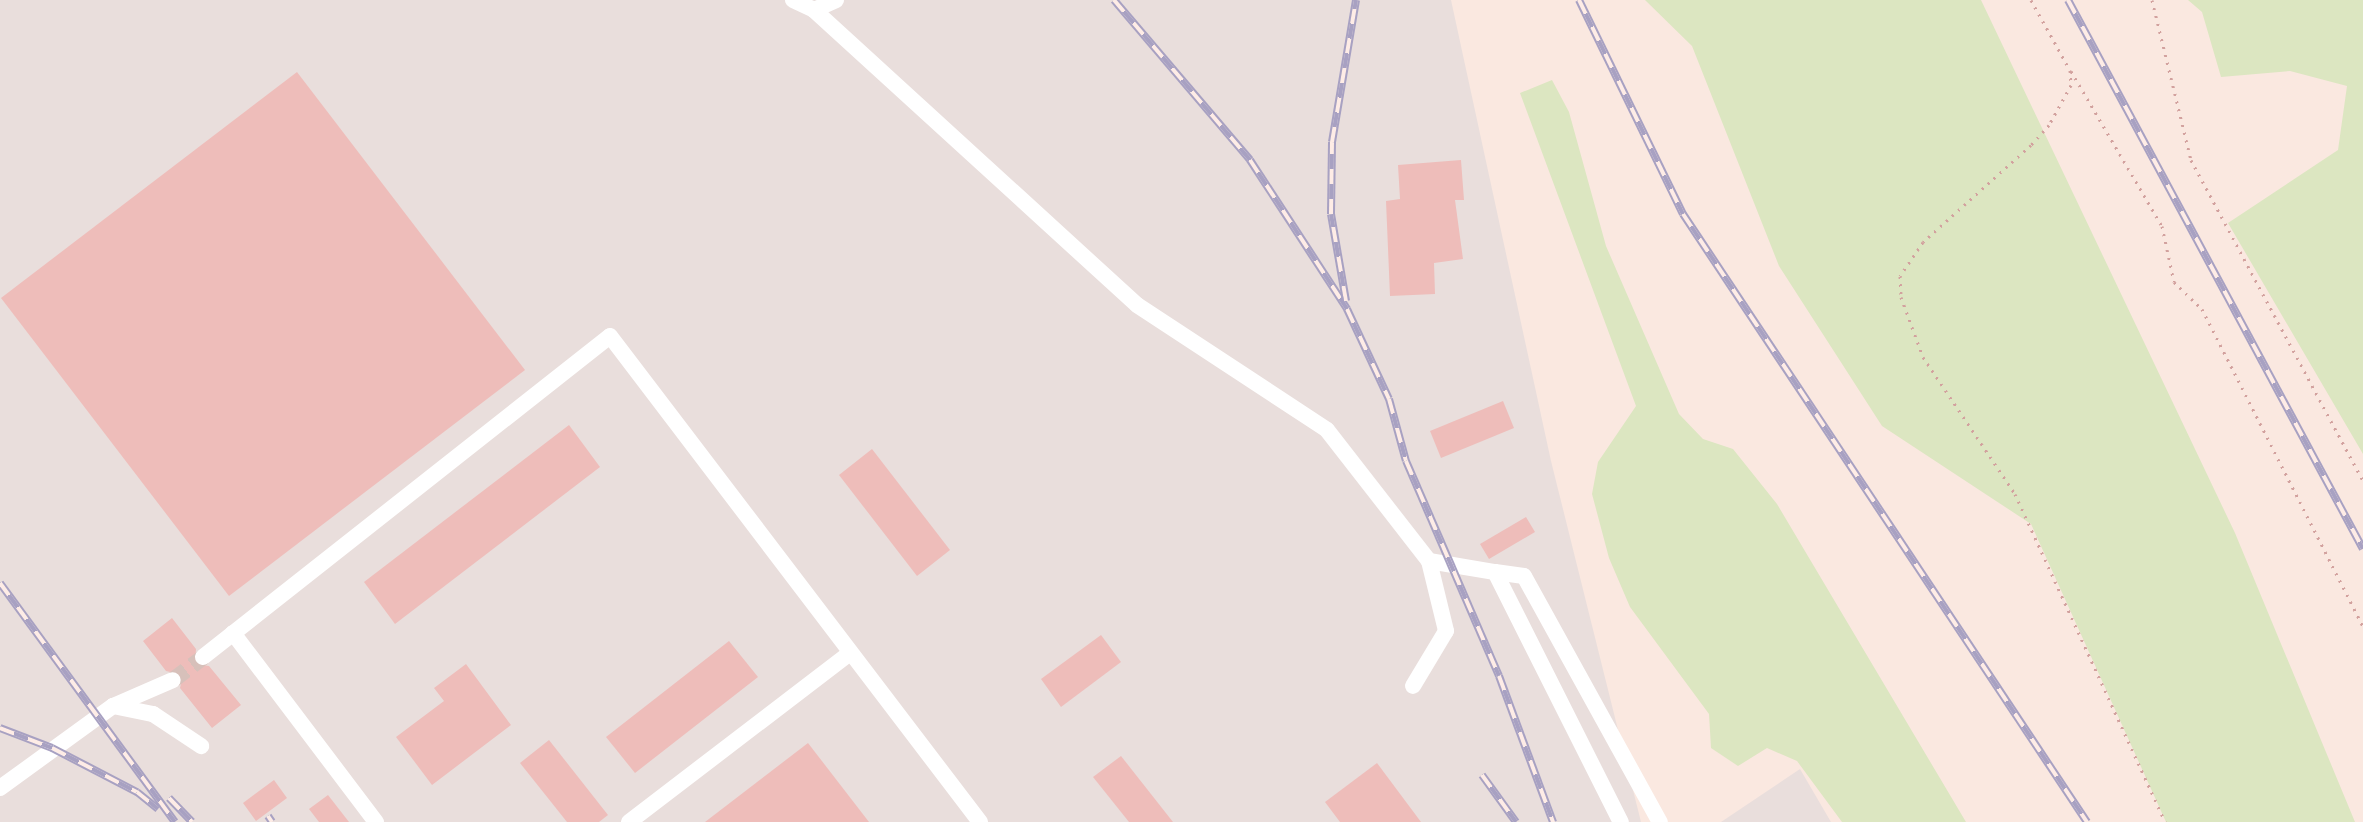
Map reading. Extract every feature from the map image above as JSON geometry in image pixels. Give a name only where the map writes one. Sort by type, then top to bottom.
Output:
[{"type":"lane","points":[[793,0],[814,10],[1137,305],[1327,430],[1429,561],[1446,631],[1413,686]]},
{"type":"lane","points":[[814,10],[836,0]]},
{"type":"lane","points":[[203,657],[610,336],[980,822]]},
{"type":"lane","points":[[1429,561],[1524,576],[1660,822]]},
{"type":"lane","points":[[1495,572],[1621,822]]},
{"type":"lane","points":[[233,633],[376,822]]},
{"type":"lane","points":[[629,822],[850,653]]},
{"type":"lane","points":[[0,788],[113,706],[173,680]]},
{"type":"lane","points":[[113,706],[153,714],[201,746]]},
{"type":"path","points":[[2031,0],[2162,226],[2174,282],[2202,309],[2363,626]]},
{"type":"path","points":[[2152,0],[2191,160],[2363,481]]},
{"type":"path","points":[[2070,70],[2071,85],[2049,125],[1923,242],[1900,276],[1901,297],[1923,357],[2015,494],[2165,822]]},
{"type":"shaded area","points":[[0,0],[1451,0],[1551,461],[1641,822],[0,822]]},
{"type":"shaded area","points":[[1800,769],[1831,822],[1721,822]]},
{"type":"green space","points":[[1645,0],[1981,0],[2235,533],[2355,822],[2166,822],[2031,524],[1882,426],[1779,266],[1692,46]]},
{"type":"green space","points":[[2188,0],[2363,0],[2363,454],[2228,223],[2338,150],[2347,86],[2290,71],[2221,77],[2202,12]]},
{"type":"green space","points":[[1552,80],[1569,112],[1606,246],[1679,414],[1703,439],[1733,449],[1777,504],[1966,822],[1842,822],[1797,761],[1767,748],[1738,766],[1711,748],[1709,714],[1630,607],[1609,558],[1592,494],[1598,462],[1636,406],[1520,93]]},
{"type":"building","points":[[297,72],[525,370],[229,596],[1,298]]},
{"type":"building","points":[[1461,160],[1464,200],[1455,200],[1463,259],[1434,263],[1435,294],[1390,296],[1386,201],[1400,199],[1398,165]]},
{"type":"building","points":[[1503,401],[1514,428],[1441,458],[1430,431]]},
{"type":"building","points":[[569,425],[600,467],[395,624],[364,582]]},
{"type":"building","points":[[872,449],[950,550],[917,576],[839,475]]},
{"type":"building","points":[[1526,517],[1535,532],[1489,559],[1480,544]]},
{"type":"building","points":[[172,618],[196,649],[195,664],[209,666],[241,705],[212,728],[180,688],[183,675],[166,671],[143,641]]},
{"type":"building","points":[[1101,635],[1121,662],[1061,707],[1041,679]]},
{"type":"building","points":[[729,641],[758,677],[635,773],[606,737]]},
{"type":"building","points":[[466,664],[511,725],[432,785],[396,737],[444,701],[434,688]]},
{"type":"building","points":[[549,740],[608,815],[599,822],[567,822],[520,763]]},
{"type":"building","points":[[808,743],[869,822],[705,822]]},
{"type":"building","points":[[1121,756],[1173,822],[1129,822],[1093,777]]},
{"type":"building","points":[[1377,763],[1421,822],[1340,822],[1325,802]]},
{"type":"building","points":[[274,780],[287,798],[256,821],[243,803]]},
{"type":"building","points":[[328,795],[349,822],[319,822],[309,809]]},
{"type":"tunnel","points":[[173,680],[203,657]]},
{"type":"railway","points":[[1114,0],[1250,160],[1347,309],[1389,399],[1406,461],[1499,676],[1553,822]]},
{"type":"railway","points":[[1346,301],[1331,214],[1332,142],[1356,0]]},
{"type":"railway","points":[[1579,0],[1683,214],[2087,822]]},
{"type":"railway","points":[[2068,0],[2363,549]]},
{"type":"railway","points":[[0,583],[175,822]]},
{"type":"railway","points":[[0,728],[52,748],[137,792],[158,809]]},
{"type":"railway","points":[[1482,775],[1516,822]]},
{"type":"railway","points":[[169,798],[192,822]]},
{"type":"railway","points":[[268,816],[272,822]]}]
